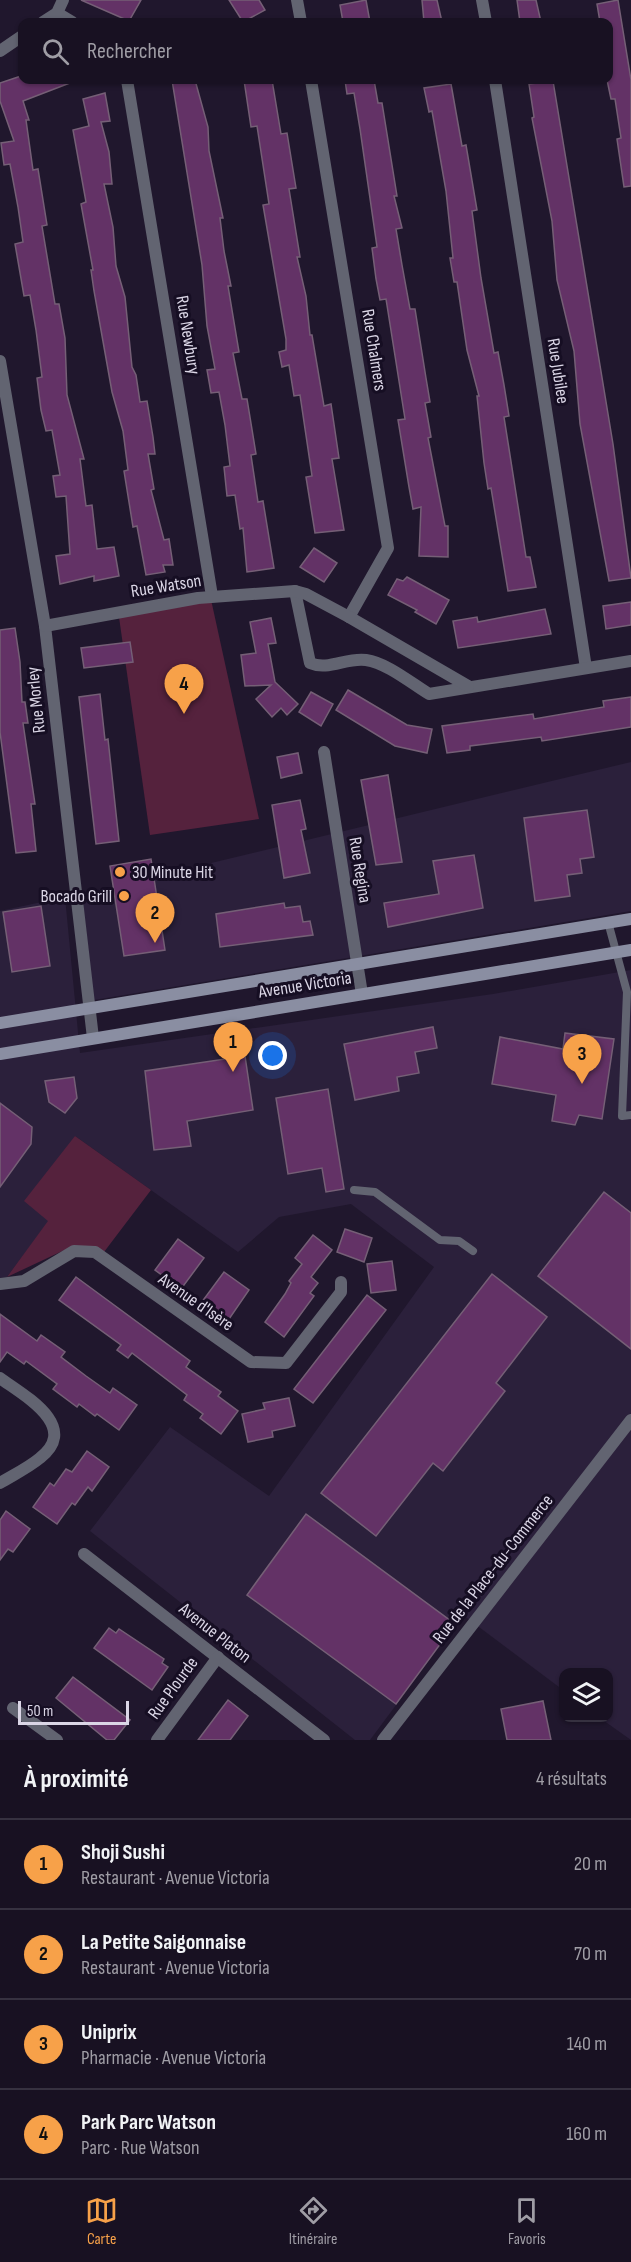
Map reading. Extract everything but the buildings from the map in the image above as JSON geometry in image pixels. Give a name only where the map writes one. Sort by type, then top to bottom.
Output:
[{"type":"main road","name":"Avenue Victoria","points":[[0,1023],[631,919]]},
{"type":"main road","name":"Avenue Victoria","points":[[0,1054],[631,950]]},
{"type":"street","points":[[49,18],[57,13],[63,0]]},
{"type":"street","points":[[297,0],[300,18]]},
{"type":"street","points":[[482,0],[485,18]]},
{"type":"street","points":[[57,13],[65,18]]},
{"type":"street","points":[[0,51],[18,39]]},
{"type":"street","name":"Rue Newbury","points":[[128,84],[212,596]]},
{"type":"street","name":"Rue Chalmers","points":[[312,84],[388,548],[349,617]]},
{"type":"street","name":"Rue Jubilee","points":[[496,84],[586,668]]},
{"type":"street","name":"Rue Morley","points":[[0,361],[45,626],[93,1038]]},
{"type":"street","points":[[295,591],[306,655],[310,663],[318,667],[365,660],[379,665],[429,694],[631,661]]},
{"type":"street","name":"Rue Watson","points":[[45,626],[212,596],[295,591],[306,594],[349,617],[468,687]]},
{"type":"street","name":"Rue Regina","points":[[324,752],[362,994]]},
{"type":"street","name":"Avenue d'Isère","points":[[0,1284],[24,1281],[74,1251],[94,1252],[251,1362],[286,1363],[341,1292],[341,1282]]},
{"type":"street","points":[[0,1378],[43,1409],[51,1418],[54,1429],[52,1443],[42,1457],[0,1483]]},
{"type":"street","name":"Rue de la Place-du-Commerce","points":[[383,1740],[631,1420]]},
{"type":"street","name":"Avenue Platon","points":[[84,1554],[324,1740]]},
{"type":"street","name":"Rue Plourde","points":[[157,1740],[218,1658]]},
{"type":"street","points":[[13,1708],[57,1740]]},
{"type":"lane","points":[[609,922],[627,992],[622,1116],[631,1115]]},
{"type":"lane","points":[[354,1190],[375,1192],[440,1240],[459,1241],[473,1251]]},
{"type":"shaded area","points":[[210,595],[259,819],[150,835],[118,610]]},
{"type":"shaded area","points":[[631,762],[631,911],[94,1000],[82,894]]},
{"type":"shaded area","points":[[65,897],[80,1053],[493,994],[631,970],[631,1740],[606,1722],[613,1722],[613,1668],[559,1668],[559,1687],[463,1615],[370,1740],[355,1740],[90,1531],[170,1427],[269,1496],[434,1267],[351,1204],[279,1217],[238,1252],[75,1136],[49,1221],[7,1277],[0,1278],[0,911]]},
{"type":"shaded area","points":[[75,1136],[151,1190],[104,1252],[71,1247],[7,1277],[48,1221],[24,1201]]},
{"type":"place","name":"Park Parc Watson","points":[[184,714]]},
{"type":"place","name":"30 Minute Hit","points":[[120,872]]},
{"type":"place","name":"Bocado Grill","points":[[124,896]]},
{"type":"place","name":"La Petite Saigonnaise","points":[[155,943]]},
{"type":"place","name":"Shoji Sushi","points":[[233,1072]]},
{"type":"place","name":"Uniprix","points":[[582,1084]]}]
